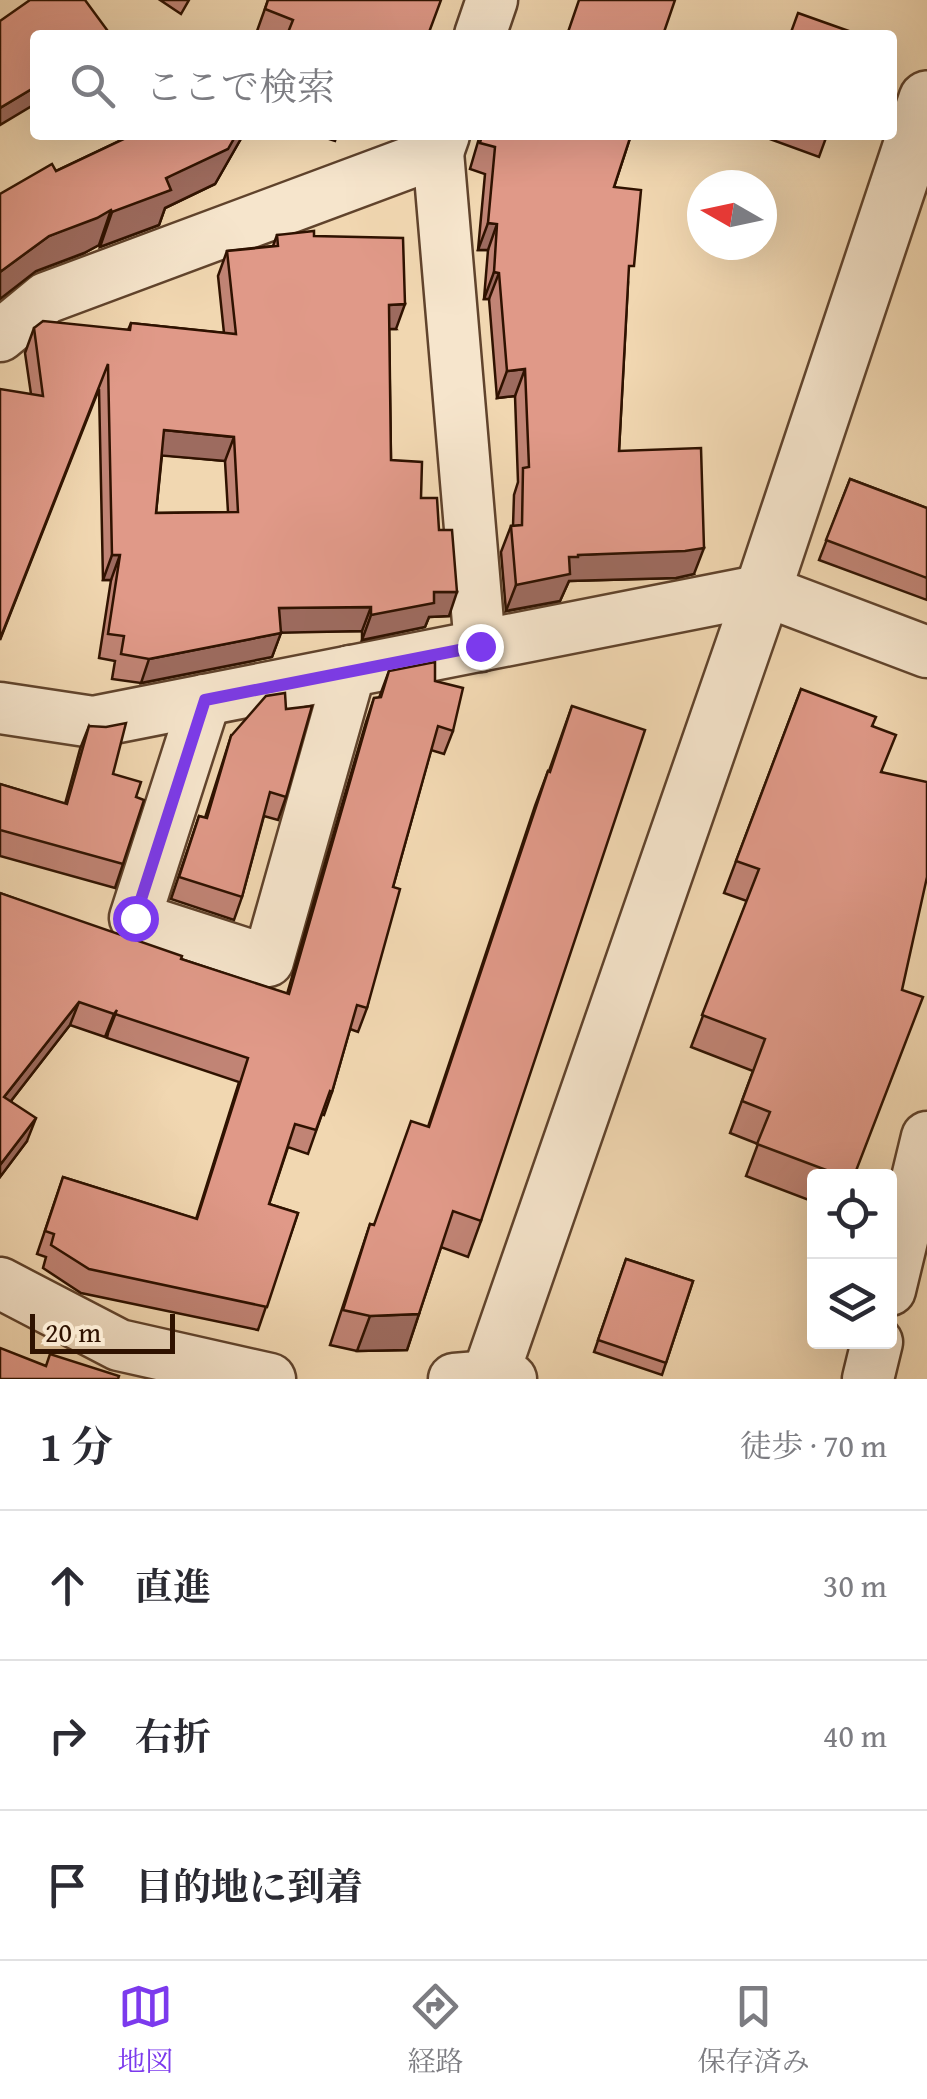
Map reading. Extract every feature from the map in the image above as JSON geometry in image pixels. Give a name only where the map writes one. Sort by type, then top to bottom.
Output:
[{"type":"street","points":[[482,30],[492,0]]},
{"type":"street","points":[[486,1378],[763,590],[927,99]]},
{"type":"street","points":[[0,336],[46,298],[442,144],[480,646]]},
{"type":"street","points":[[0,708],[93,722],[763,590],[927,652]]},
{"type":"street","points":[[205,700],[135,918],[268,961],[350,671]]},
{"type":"street","points":[[897,1261],[927,1137]]},
{"type":"street","points":[[0,1283],[119,1345],[270,1379]]},
{"type":"street","points":[[868,1379],[875,1349]]},
{"type":"building","points":[[30,0],[85,0],[107,30],[30,30],[30,90],[0,108],[0,21]]},
{"type":"building","points":[[268,0],[441,0],[430,30],[289,30],[293,20],[265,9]]},
{"type":"building","points":[[579,0],[675,0],[665,30],[569,30]]},
{"type":"building","points":[[798,13],[846,30],[792,30]]},
{"type":"building","points":[[121,140],[233,140],[228,149],[166,178],[171,190],[49,236],[0,272],[0,194],[52,164],[56,171]]},
{"type":"building","points":[[629,140],[614,187],[641,190],[634,266],[629,266],[619,451],[701,448],[704,548],[578,555],[569,557],[570,574],[516,585],[511,526],[522,525],[523,468],[529,467],[525,369],[507,371],[499,273],[494,272],[497,224],[488,223],[495,147],[480,143]]},
{"type":"building","points":[[314,231],[314,236],[403,238],[405,304],[389,305],[391,460],[422,462],[421,498],[437,498],[439,530],[452,530],[457,592],[434,592],[434,603],[371,615],[371,607],[279,608],[281,633],[149,659],[121,654],[124,636],[108,634],[120,555],[112,555],[108,364],[0,639],[0,389],[43,396],[34,328],[43,321],[130,330],[131,323],[236,334],[227,251],[278,246],[277,235]],"holes":[[[164,430],[234,437],[238,512],[156,513]]]},
{"type":"building","points":[[850,479],[927,508],[927,578],[826,540]]},
{"type":"building","points":[[435,662],[435,681],[463,688],[453,731],[438,726],[393,887],[400,889],[367,1008],[357,1005],[332,1092],[316,1130],[295,1124],[269,1204],[298,1213],[267,1307],[89,1269],[51,1245],[54,1234],[45,1231],[63,1177],[197,1219],[248,1058],[115,1014],[117,1010],[114,1014],[79,1002],[4,1097],[36,1118],[0,1165],[0,893],[289,994],[374,698],[381,697],[389,671]]},
{"type":"building","points":[[801,689],[876,717],[872,726],[896,735],[881,772],[927,782],[927,877],[902,990],[923,997],[857,1169],[823,1169],[757,1144],[770,1112],[742,1101],[765,1039],[702,1015],[759,869],[736,861]]},
{"type":"building","points":[[285,693],[286,709],[312,706],[286,797],[270,792],[242,897],[179,877],[199,816],[207,818],[231,736],[266,696]]},
{"type":"building","points":[[572,706],[645,730],[481,1221],[453,1211],[419,1314],[370,1316],[343,1310],[370,1224],[374,1225],[411,1121],[429,1127]]},
{"type":"building","points":[[126,723],[113,774],[141,782],[136,797],[144,800],[123,864],[0,830],[0,784],[67,804],[89,726]]},
{"type":"building","points":[[626,1259],[693,1281],[666,1363],[598,1340]]},
{"type":"building","points":[[0,1348],[46,1366],[50,1354],[119,1376],[0,1379]]},
{"type":"route","points":[[135,918],[205,700],[480,646]]}]
